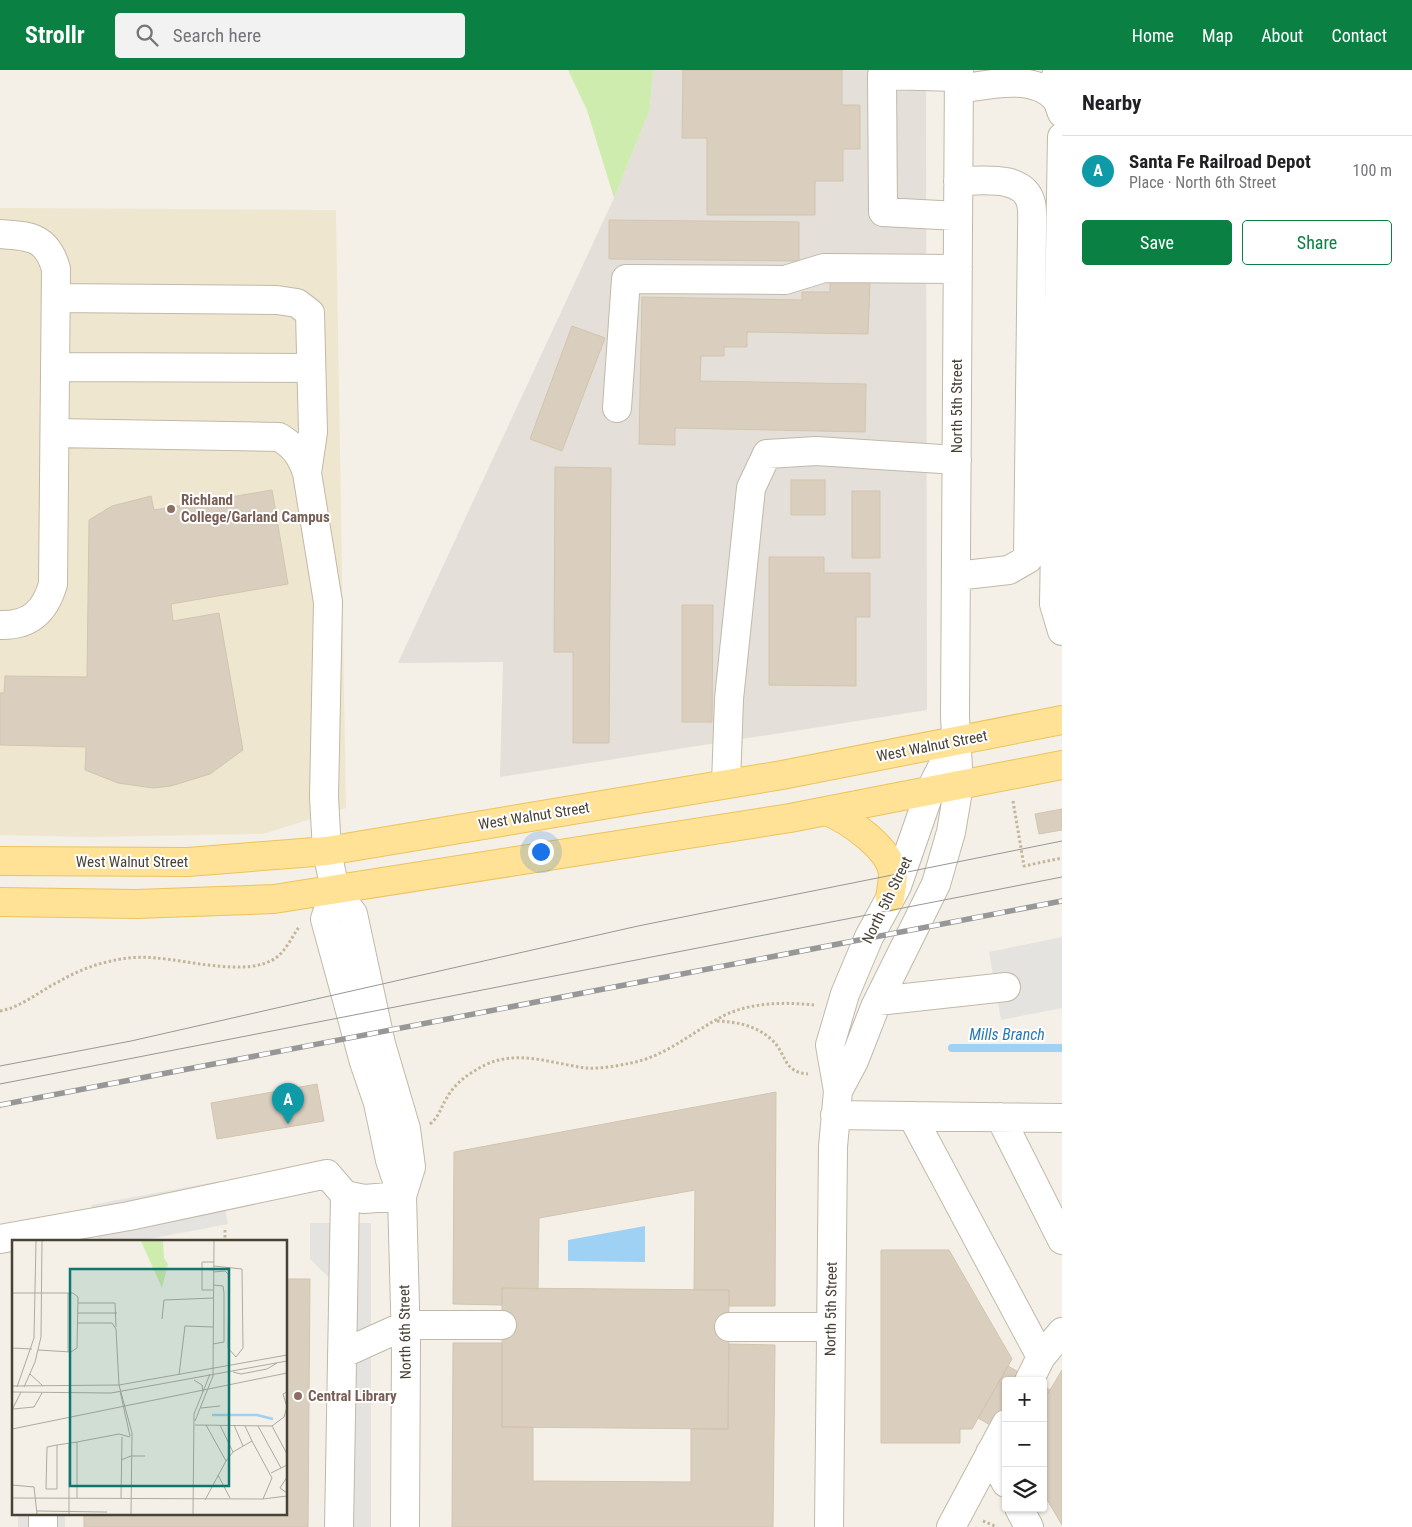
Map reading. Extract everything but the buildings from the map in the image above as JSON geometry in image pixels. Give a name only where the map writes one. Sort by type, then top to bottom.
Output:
[{"type":"main road","name":"West Walnut Street","points":[[0,861],[188,862],[327,851],[726,784],[955,742],[1062,720]]},
{"type":"main road","points":[[0,902],[136,904],[233,902],[274,899],[826,811],[1062,765]]},
{"type":"main road","points":[[826,811],[860,830],[879,848],[890,864],[893,874],[890,898]]},
{"type":"street","points":[[1058,70],[1054,82],[1059,106]]},
{"type":"street","points":[[958,216],[883,212],[882,73],[1011,82],[1037,86],[1059,106]]},
{"type":"street","name":"North 5th Street","points":[[836,1103],[878,1001],[936,884],[952,832],[959,785],[955,742],[959,79]]},
{"type":"street","points":[[1062,137],[1054,604],[1062,631]]},
{"type":"street","points":[[956,576],[1009,570],[1028,559],[1032,230],[1031,203],[1021,188],[1004,182],[958,181]]},
{"type":"street","points":[[0,234],[29,236],[39,241],[47,248],[56,268],[54,584],[48,600],[38,613],[24,622],[0,625]]},
{"type":"street","points":[[617,408],[626,279],[785,280],[824,268],[958,269]]},
{"type":"street","points":[[56,298],[277,300],[297,303],[310,313],[313,432],[308,472]]},
{"type":"street","points":[[55,367],[311,368]]},
{"type":"street","points":[[54,433],[279,437],[292,445],[302,458],[308,472]]},
{"type":"street","points":[[726,784],[730,699],[751,488],[767,454],[816,450],[957,460]]},
{"type":"street","name":"North 6th Street","points":[[308,472],[328,602],[324,796],[327,851],[335,890],[353,914],[382,1044],[406,1129],[411,1167],[402,1196],[406,1325],[405,1527]]},
{"type":"street","name":"North 5th Street","points":[[829,1527],[836,1103],[830,1045],[845,994],[868,937],[890,898],[911,853],[930,791],[955,742]]},
{"type":"street","points":[[878,1001],[1006,987]]},
{"type":"street","points":[[836,1103],[912,1116],[1062,1118]]},
{"type":"street","points":[[912,1116],[1035,1369],[1062,1332]]},
{"type":"street","points":[[1000,1117],[1062,1240]]},
{"type":"street","points":[[0,1239],[43,1237],[327,1174],[345,1195],[364,1199],[402,1196]]},
{"type":"street","points":[[339,1527],[345,1195]]},
{"type":"street","points":[[342,1354],[406,1325],[502,1325]]},
{"type":"street","points":[[729,1327],[831,1328]]},
{"type":"street","points":[[950,1527],[1002,1431]]},
{"type":"street","points":[[990,1453],[1002,1476]]},
{"type":"street","points":[[1021,1512],[1029,1527]]},
{"type":"street","points":[[43,1514],[43,1527]]},
{"type":"path","points":[[1012,797],[1024,866],[1062,858]]},
{"type":"path","points":[[0,1011],[23,1004],[79,971],[104,962],[134,956],[159,958],[204,966],[259,964],[275,959],[283,952],[302,923]]},
{"type":"path","points":[[428,1125],[437,1118],[448,1095],[466,1076],[486,1064],[516,1057],[535,1058],[588,1068],[633,1063],[661,1054],[716,1021],[749,1007],[774,1003],[815,1005]]},
{"type":"path","points":[[716,1021],[737,1022],[757,1029],[772,1041],[789,1068],[798,1074],[809,1074]]},
{"type":"path","points":[[225,1230],[225,1240]]},
{"type":"path","points":[[979,1527],[979,1520],[996,1527]]},
{"type":"shaded area","points":[[653,70],[926,70],[927,710],[500,777],[503,662],[398,663],[614,198],[650,109]]},
{"type":"shaded area","name":"Richland College/Garland Campus","points":[[0,208],[336,210],[346,808],[263,834],[89,837],[0,835]]},
{"type":"shaded area","points":[[1062,937],[1062,1008],[1001,1020],[989,952]]},
{"type":"shaded area","points":[[220,1181],[228,1224],[144,1240],[98,1240],[91,1205]]},
{"type":"shaded area","points":[[310,1223],[371,1223],[371,1527],[346,1527],[347,1295],[310,1259]]},
{"type":"shaded area","points":[[18,1514],[65,1514],[65,1527],[18,1527]]},
{"type":"green space","points":[[568,70],[653,70],[650,109],[614,198],[587,110]]},
{"type":"water","points":[[645,1226],[645,1262],[568,1261],[568,1240]]},
{"type":"waterway","name":"Mills Branch","points":[[952,1048],[1062,1048]]},
{"type":"tram line","points":[[0,1066],[131,1041],[638,926],[1062,841]]},
{"type":"tram line","points":[[0,1084],[1062,877]]},
{"type":"railway","points":[[0,1105],[1062,901]]},
{"type":"place","name":"Richland College/Garland Campus","points":[[171,509]]},
{"type":"place","name":"Santa Fe Railroad Depot","points":[[288,1124]]},
{"type":"place","name":"Central Library","points":[[298,1396]]}]
